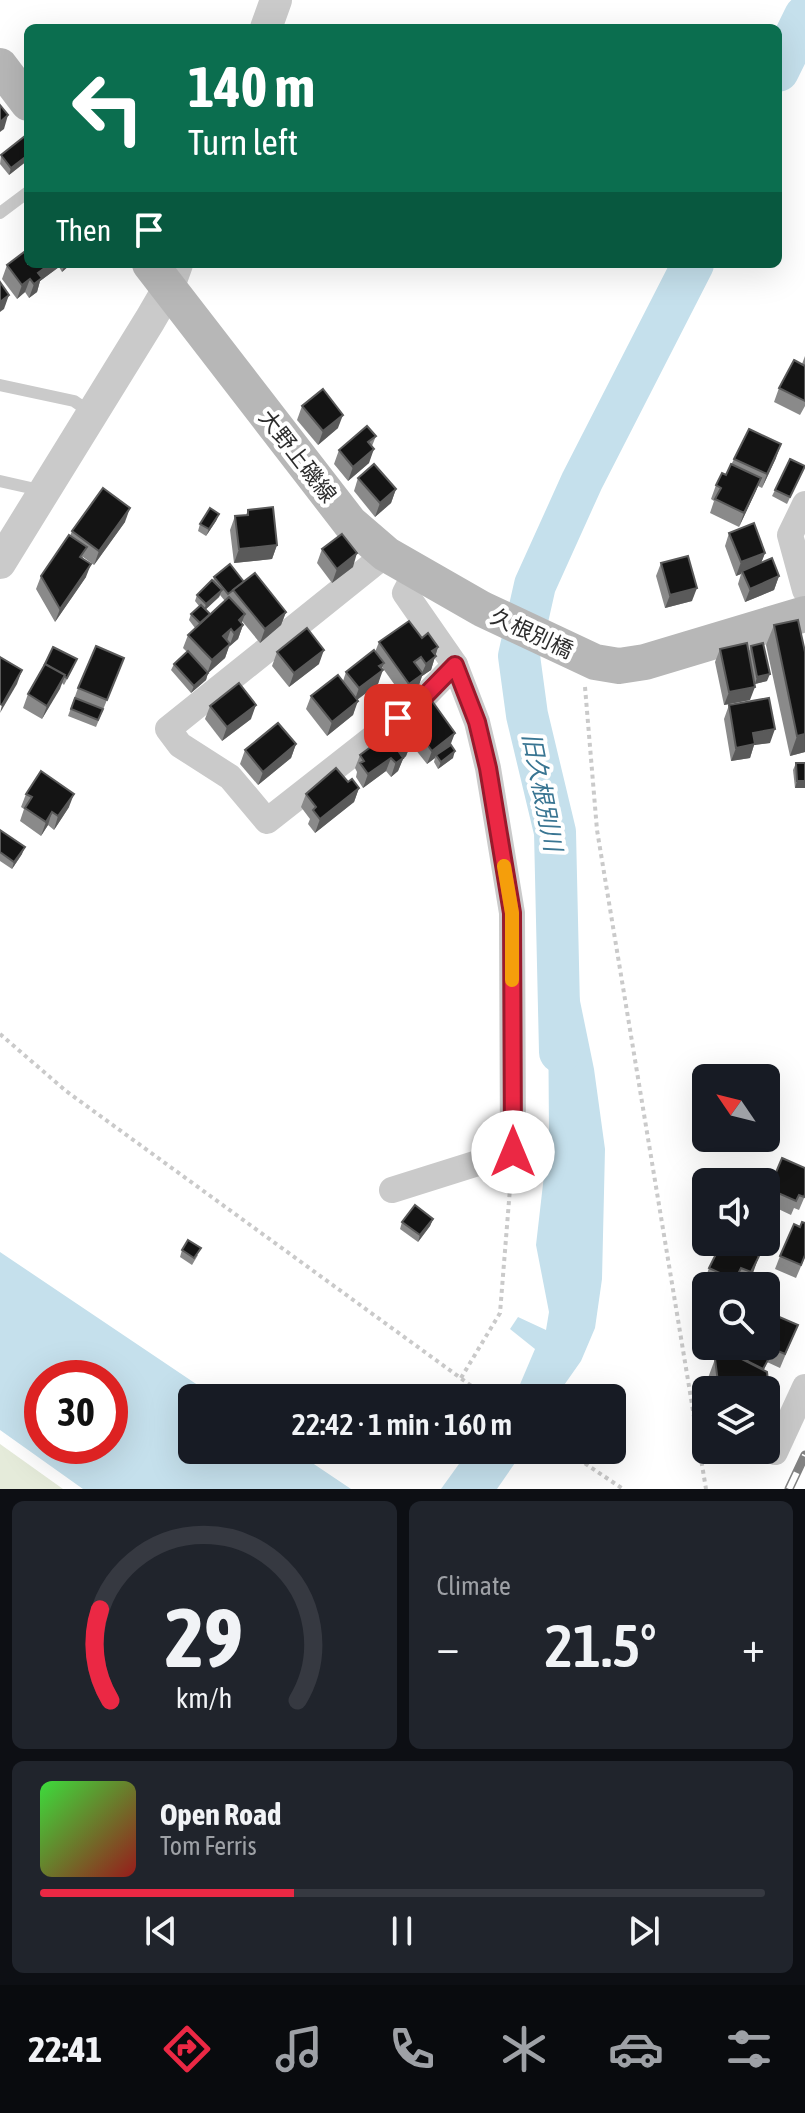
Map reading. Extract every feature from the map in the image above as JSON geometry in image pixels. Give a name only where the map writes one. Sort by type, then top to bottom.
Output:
[{"type":"main road","points":[[0,66],[24,98]]},
{"type":"main road","name":"大野上磯線","points":[[165,272],[350,523],[386,554],[482,609]]},
{"type":"main road","name":"久根別橋","points":[[482,609],[589,659]]},
{"type":"main road","points":[[589,659],[619,666],[645,662],[805,614]]},
{"type":"street","points":[[267,24],[276,0]]},
{"type":"street","points":[[0,563],[92,414],[165,272]]},
{"type":"street","points":[[805,504],[790,535],[805,590]]},
{"type":"street","points":[[386,554],[168,729],[180,745],[230,777],[267,821],[420,701],[455,665]]},
{"type":"street","points":[[392,1190],[513,1152],[512,913],[488,768],[477,722],[455,665],[405,593],[416,572]]},
{"type":"street","points":[[780,1441],[805,1387]]},
{"type":"lane","points":[[0,213],[24,195]]},
{"type":"lane","points":[[0,385],[74,401],[92,414]]},
{"type":"lane","points":[[0,481],[45,491]]},
{"type":"path","points":[[589,659],[584,687],[597,830],[706,1489]]},
{"type":"path","points":[[0,1034],[66,1091],[469,1384]]},
{"type":"path","points":[[461,1378],[500,1313],[513,1152]]},
{"type":"path","points":[[586,1464],[623,1489]]},
{"type":"green space","points":[[0,1444],[63,1489],[0,1489]]},
{"type":"water","points":[[548,996],[579,996],[594,1069],[605,1149],[602,1279],[595,1328],[581,1361],[565,1384],[520,1384],[535,1349],[510,1329],[518,1317],[546,1330],[549,1312],[536,1245],[549,1132]]},
{"type":"water","points":[[0,1252],[196,1384],[178,1384],[178,1464],[314,1464],[351,1489],[83,1489],[48,1464],[128,1464],[128,1360],[24,1360],[24,1447],[0,1430]]},
{"type":"water","points":[[459,1464],[514,1464],[497,1489],[441,1489]]},
{"type":"building","points":[[0,105],[8,115],[0,122]]},
{"type":"building","points":[[24,137],[24,158],[11,168],[1,155]]},
{"type":"building","points":[[24,252],[24,268],[45,268],[38,273],[42,278],[34,284],[30,279],[22,285],[7,265]]},
{"type":"building","points":[[0,282],[9,295],[0,302]]},
{"type":"building","points":[[794,360],[805,366],[805,401],[779,388]]},
{"type":"building","points":[[323,389],[343,415],[323,431],[302,406]]},
{"type":"building","points":[[367,426],[376,436],[368,442],[374,449],[353,467],[339,450]]},
{"type":"building","points":[[749,429],[781,444],[767,474],[734,459]]},
{"type":"building","points":[[790,459],[805,466],[790,497],[775,490]]},
{"type":"building","points":[[374,464],[396,489],[380,503],[358,478]]},
{"type":"building","points":[[731,464],[761,478],[744,513],[715,499],[721,488],[716,485]]},
{"type":"building","points":[[103,488],[130,508],[99,551],[72,531]]},
{"type":"building","points":[[273,507],[277,545],[239,549],[235,516],[248,515],[248,510]]},
{"type":"building","points":[[210,508],[219,514],[209,529],[200,524]]},
{"type":"building","points":[[754,523],[765,553],[741,562],[729,533]]},
{"type":"building","points":[[342,534],[357,553],[337,569],[322,549]]},
{"type":"building","points":[[69,535],[87,547],[80,557],[91,564],[60,609],[41,576]]},
{"type":"building","points":[[688,556],[697,588],[670,595],[661,563]]},
{"type":"building","points":[[772,558],[779,576],[750,589],[742,571]]},
{"type":"building","points":[[230,564],[244,582],[228,594],[214,577]]},
{"type":"building","points":[[255,573],[286,612],[265,629],[233,590]]},
{"type":"building","points":[[212,580],[222,590],[206,604],[197,595]]},
{"type":"building","points":[[229,597],[245,614],[239,620],[243,625],[234,633],[231,629],[223,636],[230,644],[212,660],[188,635]]},
{"type":"building","points":[[201,605],[210,614],[200,623],[191,614]]},
{"type":"building","points":[[798,620],[805,652],[805,734],[797,736],[774,625]]},
{"type":"building","points":[[409,621],[422,638],[428,633],[438,647],[432,651],[436,656],[426,664],[421,657],[414,662],[423,674],[409,684],[379,642]]},
{"type":"building","points":[[307,628],[324,650],[294,673],[277,652]]},
{"type":"building","points":[[747,643],[755,687],[729,692],[720,649]]},
{"type":"building","points":[[763,643],[770,674],[757,677],[751,646]]},
{"type":"building","points":[[96,646],[124,658],[107,700],[78,688]]},
{"type":"building","points":[[53,647],[77,659],[67,678],[44,666]]},
{"type":"building","points":[[374,650],[384,663],[379,666],[383,670],[359,688],[346,672]]},
{"type":"building","points":[[188,651],[208,673],[194,686],[174,664]]},
{"type":"building","points":[[0,657],[22,670],[2,705],[0,704]]},
{"type":"building","points":[[45,664],[65,675],[47,706],[28,694]]},
{"type":"building","points":[[338,675],[358,701],[332,722],[311,696]]},
{"type":"building","points":[[239,683],[256,705],[227,727],[210,706]]},
{"type":"building","points":[[75,698],[103,709],[98,720],[71,709]]},
{"type":"building","points":[[769,698],[775,729],[753,733],[755,744],[736,748],[729,705]]},
{"type":"building","points":[[432,701],[455,733],[432,751],[408,719]]},
{"type":"building","points":[[278,723],[296,744],[263,772],[245,750]]},
{"type":"building","points":[[399,726],[411,743],[399,752],[403,758],[396,763],[391,758],[368,774],[360,763],[364,761],[360,755]]},
{"type":"building","points":[[451,745],[455,751],[441,762],[436,755]]},
{"type":"building","points":[[796,763],[805,763],[805,781],[797,781]]},
{"type":"building","points":[[336,768],[348,782],[352,779],[359,788],[320,819],[306,794]]},
{"type":"building","points":[[41,771],[74,794],[58,816],[52,812],[46,822],[25,808],[32,797],[26,794]]},
{"type":"building","points":[[0,830],[25,847],[14,862],[0,852]]},
{"type":"building","points":[[782,1158],[805,1168],[804,1197],[799,1195],[796,1201],[780,1194],[778,1168]]},
{"type":"building","points":[[415,1205],[433,1219],[420,1235],[402,1222]]},
{"type":"building","points":[[802,1222],[805,1223],[805,1255],[801,1265],[780,1256],[794,1224],[800,1227]]},
{"type":"building","points":[[188,1240],[201,1248],[194,1258],[182,1250]]},
{"type":"building","points":[[715,1256],[759,1256],[751,1272],[741,1268],[739,1272],[718,1272],[709,1268]]},
{"type":"building","points":[[780,1317],[798,1325],[785,1354],[780,1352]]},
{"type":"building","points":[[715,1360],[744,1360],[767,1372],[767,1376],[717,1376]]},
{"type":"building","points":[[748,1360],[768,1360],[763,1369]]},
{"type":"waterway","name":"旧久根別川","points":[[782,63],[805,16]]},
{"type":"waterway","name":"旧久根別川","points":[[560,1052],[555,832],[527,715],[519,656],[535,585],[582,481],[691,268]]},
{"type":"railway","points":[[789,1489],[805,1455]]},
{"type":"slow traffic","points":[[504,866],[512,913],[512,980]]},
{"type":"route","points":[[398,718],[420,701],[455,665],[477,722],[488,768],[512,913],[513,1152]]}]
